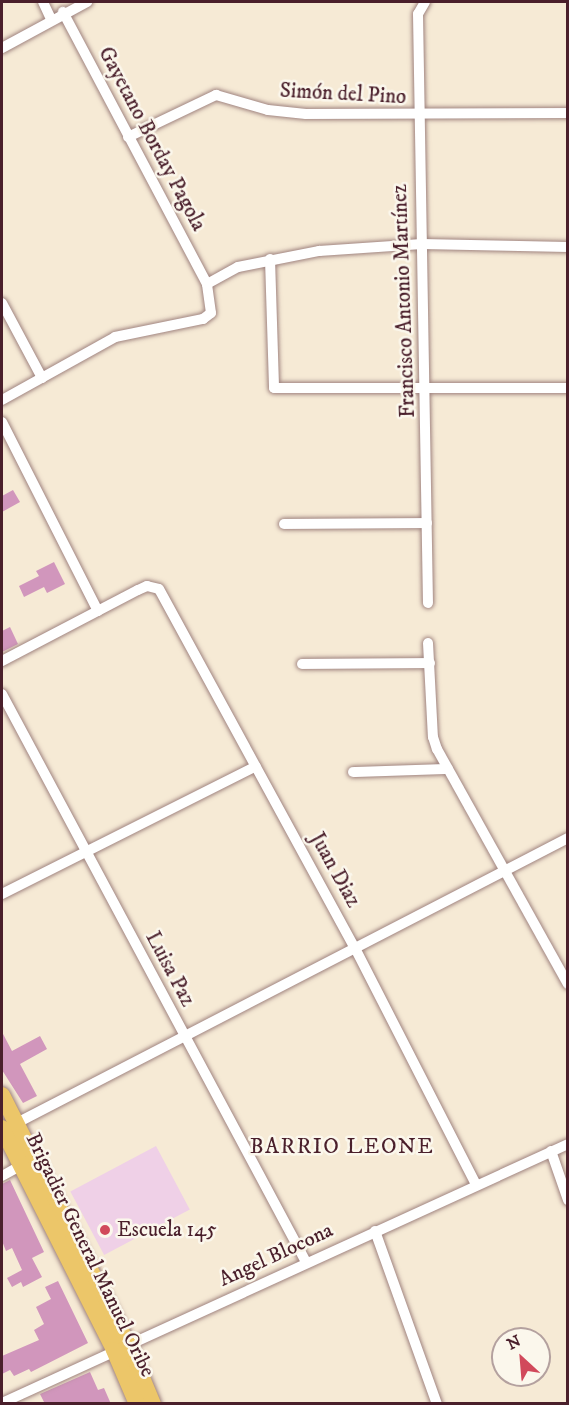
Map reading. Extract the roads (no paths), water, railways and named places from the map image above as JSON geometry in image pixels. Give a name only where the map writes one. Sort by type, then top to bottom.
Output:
[{"type":"main road","name":"Brigadier General Manuel Oribe","points":[[2,1095],[7,1127],[153,1404]]},
{"type":"main road","name":"Brigadier General Manuel Oribe","points":[[121,1347],[137,1404]]},
{"type":"street","points":[[43,2],[51,19]]},
{"type":"street","points":[[2,48],[63,12],[87,2]]},
{"type":"street","name":"Francisco Antonio Martínez","points":[[425,2],[418,14],[418,117],[427,388],[428,603]]},
{"type":"street","name":"Gayetano Borday Pagola","points":[[63,12],[207,284]]},
{"type":"street","name":"Simón del Pino","points":[[128,137],[216,95],[268,110],[306,114],[418,117],[567,113]]},
{"type":"street","points":[[2,400],[115,337],[203,319],[211,313],[207,284],[237,267],[319,251],[422,244],[567,247]]},
{"type":"street","points":[[270,259],[273,388],[567,388]]},
{"type":"street","points":[[2,303],[42,378]]},
{"type":"street","points":[[2,422],[98,611],[2,661]]},
{"type":"street","points":[[285,524],[427,523]]},
{"type":"street","name":"Juan Diaz","points":[[98,611],[147,586],[159,589],[356,950],[476,1185]]},
{"type":"street","points":[[428,644],[433,737],[448,769],[567,984]]},
{"type":"street","points":[[303,664],[429,663]]},
{"type":"street","name":"Luisa Paz","points":[[2,694],[306,1262]]},
{"type":"street","points":[[2,894],[256,766]]},
{"type":"street","points":[[353,772],[448,769]]},
{"type":"street","points":[[7,1127],[356,950],[567,838]]},
{"type":"street","name":"Angel Blocona","points":[[2,1402],[567,1144]]},
{"type":"street","points":[[551,1151],[567,1200]]},
{"type":"street","points":[[2,1176],[27,1162]]},
{"type":"street","points":[[375,1231],[437,1404]]},
{"type":"place","name":"Escuela 145","points":[[105,1230]]},
{"type":"district","name":"BARRIO LEONE","points":[[342,1147]]}]
